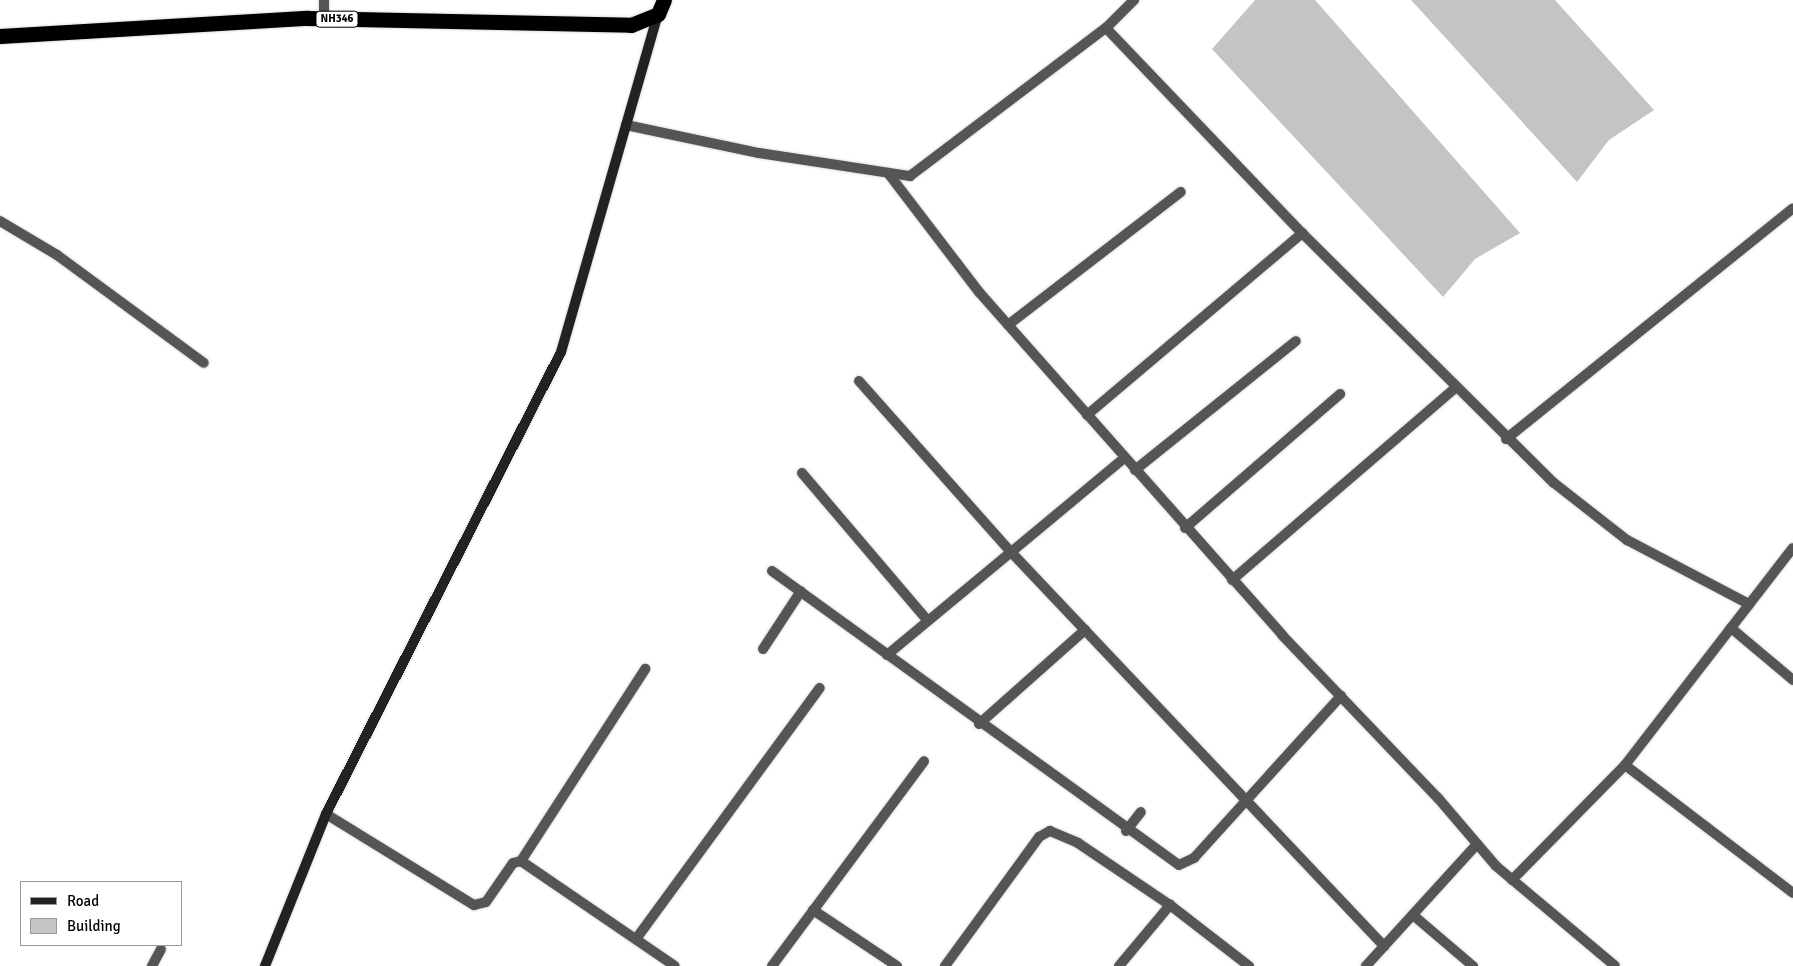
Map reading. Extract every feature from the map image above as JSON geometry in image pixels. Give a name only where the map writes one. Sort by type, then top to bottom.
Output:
[{"type":"highway","name":"NH346","points":[[0,36],[324,18],[631,25],[661,7]]},
{"type":"main road","points":[[265,966],[326,814],[560,352],[661,7]]},
{"type":"street","points":[[324,0],[324,18]]},
{"type":"street","points":[[626,125],[910,176],[1106,28],[1134,0]]},
{"type":"street","points":[[1106,28],[1455,388],[1506,439],[1586,512],[1619,534],[1749,604]]},
{"type":"street","points":[[888,173],[1008,325],[1232,580],[1512,880],[1615,966]]},
{"type":"street","points":[[1008,325],[1181,192]]},
{"type":"street","points":[[1506,439],[1793,208]]},
{"type":"street","points":[[0,221],[57,255],[204,363]]},
{"type":"street","points":[[1087,415],[1302,232]]},
{"type":"street","points":[[1135,470],[1296,341]]},
{"type":"street","points":[[859,381],[1011,552],[1384,946]]},
{"type":"street","points":[[1232,580],[1455,388]]},
{"type":"street","points":[[1185,528],[1340,394]]},
{"type":"street","points":[[887,655],[1124,458]]},
{"type":"street","points":[[802,473],[928,621]]},
{"type":"street","points":[[1512,880],[1625,765],[1793,548]]},
{"type":"street","points":[[772,570],[979,724],[1170,862],[1187,864],[1340,696]]},
{"type":"street","points":[[763,648],[801,591]]},
{"type":"street","points":[[1731,628],[1793,680]]},
{"type":"street","points":[[979,724],[1085,630]]},
{"type":"street","points":[[326,814],[474,905],[486,902],[513,863],[521,861],[645,669]]},
{"type":"street","points":[[636,939],[820,688]]},
{"type":"street","points":[[772,966],[924,761]]},
{"type":"street","points":[[1625,765],[1793,893]]},
{"type":"street","points":[[1126,831],[1141,812]]},
{"type":"street","points":[[945,966],[1039,837],[1050,831],[1078,843],[1170,905],[1249,966]]},
{"type":"street","points":[[1366,966],[1477,844]]},
{"type":"street","points":[[521,861],[675,966]]},
{"type":"street","points":[[1120,966],[1170,905]]},
{"type":"street","points":[[813,910],[897,966]]},
{"type":"street","points":[[1413,915],[1473,966]]},
{"type":"street","points":[[152,966],[162,949]]},
{"type":"building","points":[[1255,0],[1315,0],[1520,233],[1475,259],[1443,297],[1212,49]]},
{"type":"building","points":[[1411,0],[1555,0],[1654,110],[1609,140],[1577,182]]}]
